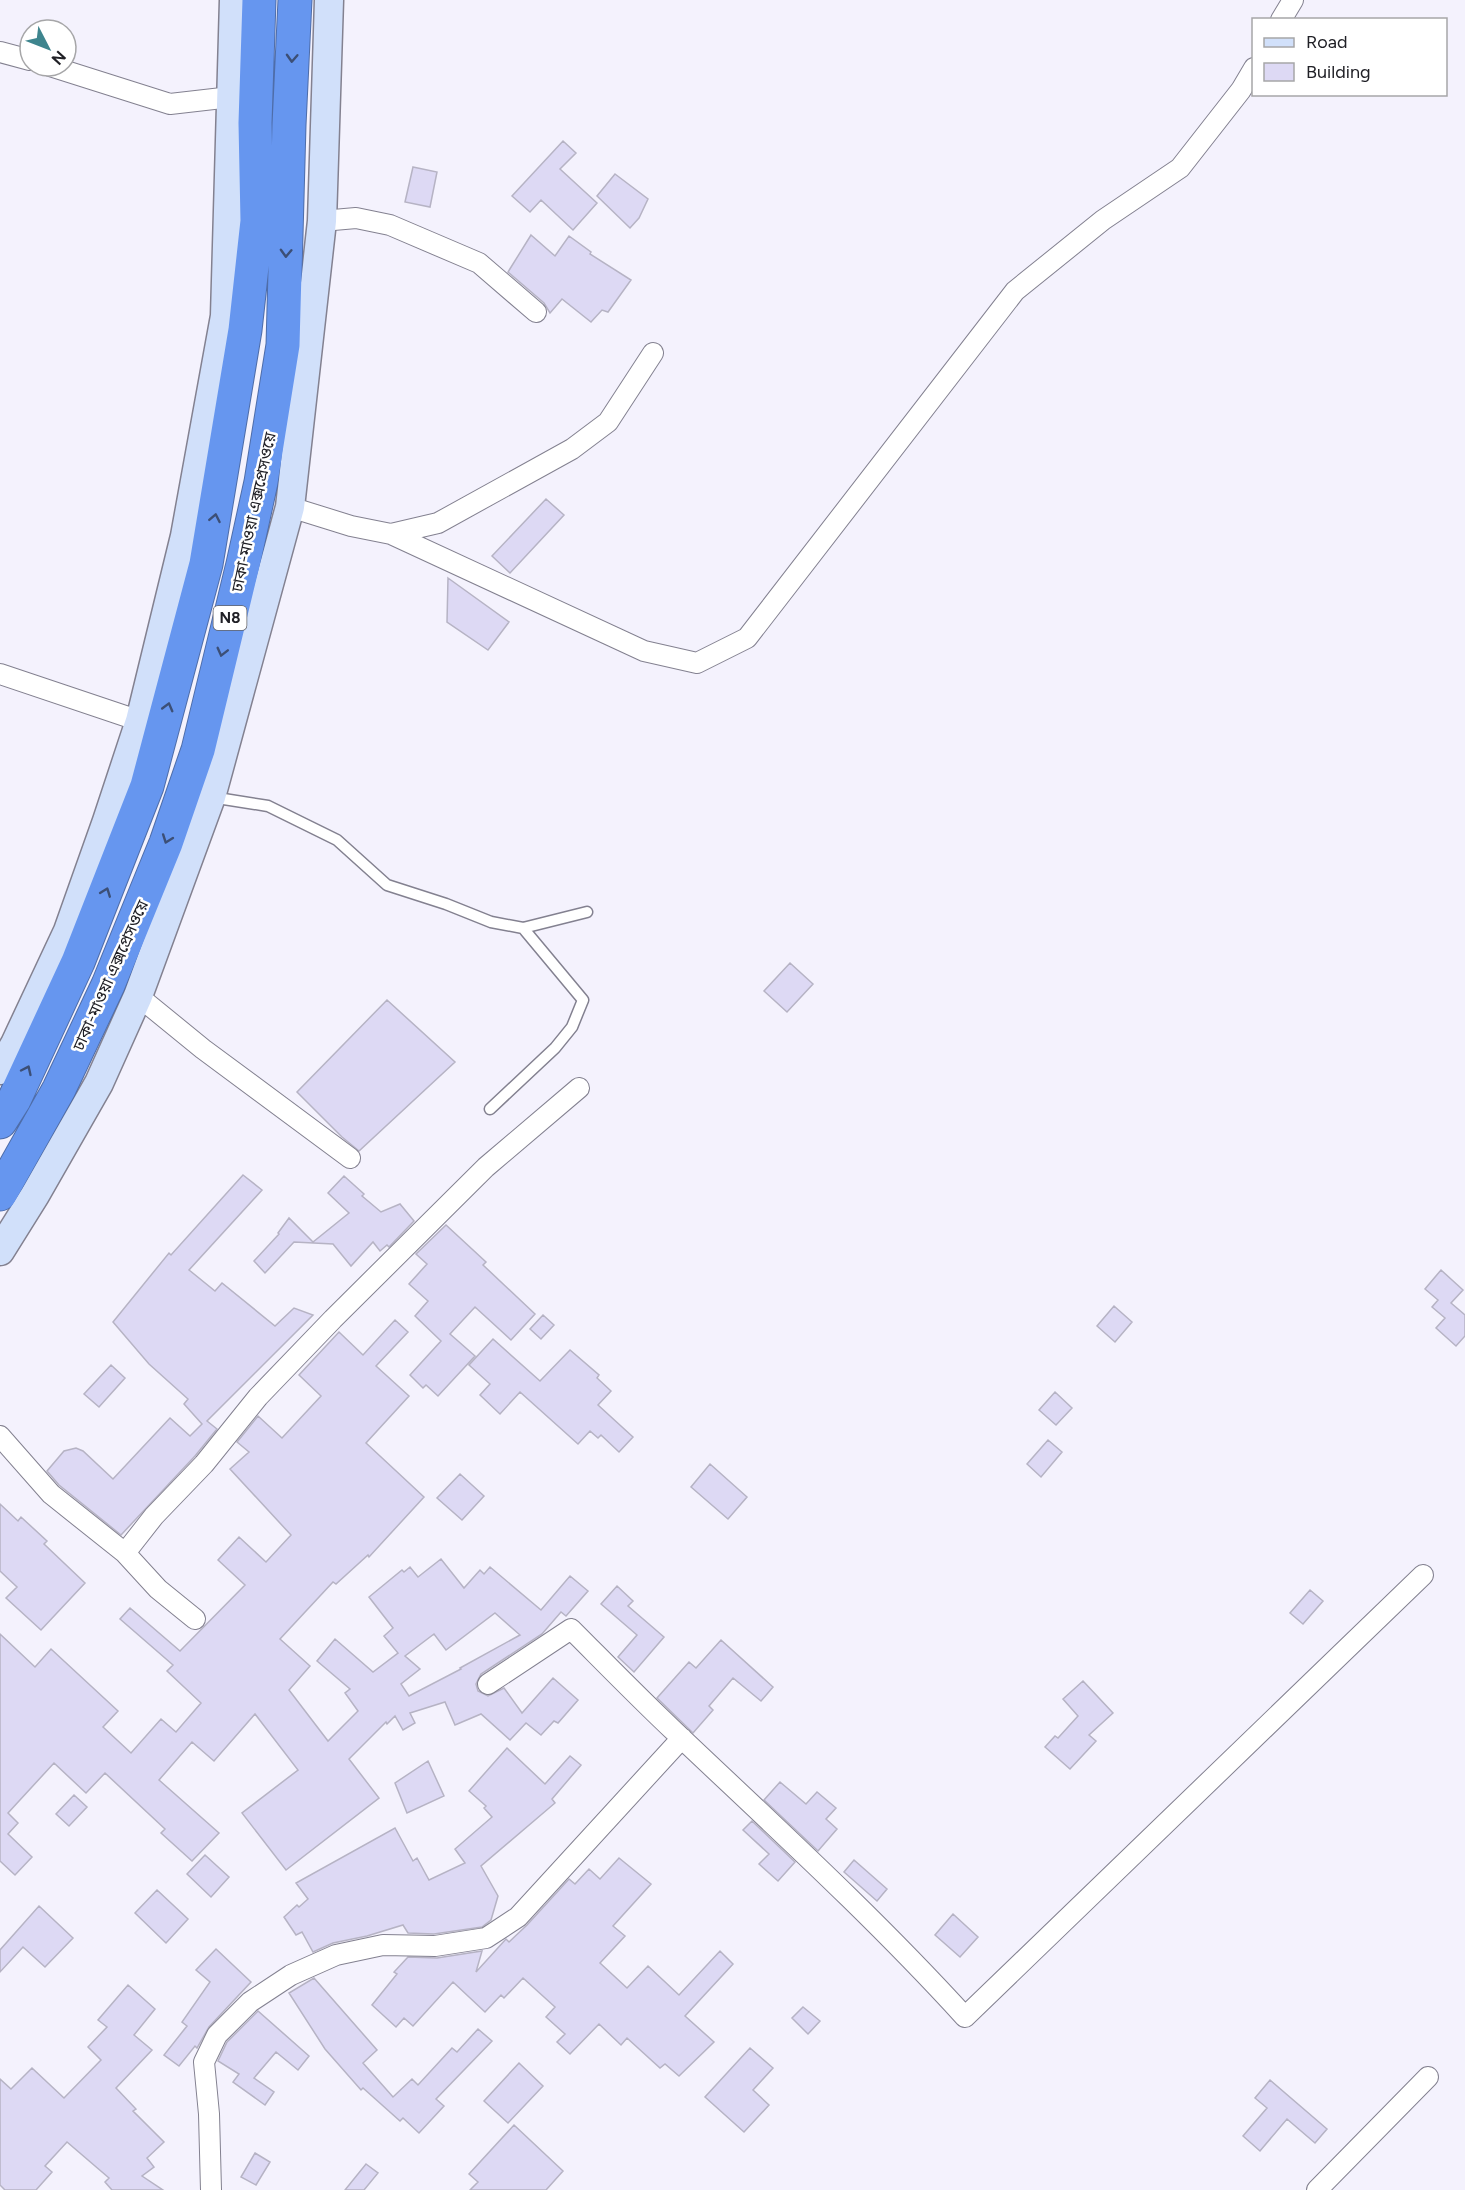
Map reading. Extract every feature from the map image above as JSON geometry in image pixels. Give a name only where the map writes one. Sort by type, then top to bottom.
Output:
[{"type":"highway","name":"ঢাকা-মাওয়া এক্সপ্রেসওয়ে","points":[[0,1122],[14,1100],[78,962],[147,786],[206,564],[245,330],[257,221],[255,123],[259,0]]},
{"type":"highway","name":"ঢাকা-মাওয়া এক্সপ্রেসওয়ে","points":[[0,1194],[58,1089],[108,985],[166,843],[198,750],[261,482],[283,345],[295,0]]},
{"type":"main road","points":[[0,1070],[15,1044],[68,931],[140,721],[185,536],[225,316],[234,0]]},
{"type":"main road","points":[[0,1251],[99,1083],[138,996],[211,797],[290,507],[322,222],[329,0]]},
{"type":"street","points":[[1282,18],[1293,0]]},
{"type":"street","points":[[0,52],[18,57]]},
{"type":"street","points":[[290,507],[351,526],[391,534],[644,651],[697,663],[747,638],[1015,291],[1103,220],[1180,168],[1241,90],[1252,71]]},
{"type":"street","points":[[78,75],[170,104],[231,97]]},
{"type":"street","points":[[322,222],[356,218],[390,225],[478,263],[536,312]]},
{"type":"street","points":[[391,534],[438,523],[572,449],[608,422],[653,353]]},
{"type":"street","points":[[0,674],[140,721]]},
{"type":"street","points":[[138,996],[203,1048],[350,1158]]},
{"type":"street","points":[[125,1553],[154,1516],[204,1464],[258,1397],[333,1319],[486,1167],[579,1088]]},
{"type":"street","points":[[0,1436],[51,1494],[125,1553],[158,1589],[195,1619]]},
{"type":"street","points":[[488,1684],[571,1629],[682,1738],[816,1864],[915,1962],[966,2017],[1423,1575]]},
{"type":"street","points":[[211,2190],[209,2114],[204,2062],[217,2035],[250,2002],[291,1975],[336,1955],[383,1945],[435,1946],[486,1938],[518,1917],[682,1738]]},
{"type":"street","points":[[1327,2186],[1428,2077]]},
{"type":"lane","points":[[211,797],[268,806],[337,840],[387,885],[446,904],[491,922],[523,928],[587,912]]},
{"type":"lane","points":[[490,1108],[555,1048],[572,1027],[583,1000],[523,928]]},
{"type":"building","points":[[563,141],[576,153],[560,169],[597,203],[573,230],[541,200],[530,212],[512,196]]},
{"type":"building","points":[[413,167],[437,172],[430,207],[405,202]]},
{"type":"building","points":[[615,174],[648,199],[639,218],[630,228],[597,196]]},
{"type":"building","points":[[531,235],[555,256],[569,236],[591,252],[590,254],[631,280],[608,312],[602,310],[591,322],[562,299],[550,313],[544,303],[508,272]]},
{"type":"building","points":[[546,499],[564,515],[510,573],[492,556]]},
{"type":"building","points":[[448,578],[509,622],[488,650],[447,622]]},
{"type":"building","points":[[790,963],[813,984],[787,1012],[764,991]]},
{"type":"building","points":[[387,1000],[455,1062],[359,1151],[297,1092]]},
{"type":"building","points":[[243,1175],[262,1190],[189,1270],[215,1291],[222,1283],[275,1326],[294,1308],[313,1315],[207,1421],[217,1429],[195,1456],[121,1535],[59,1485],[47,1471],[64,1451],[76,1448],[83,1451],[113,1479],[170,1418],[190,1436],[202,1424],[184,1404],[188,1399],[149,1364],[113,1322],[169,1253],[171,1255]]},
{"type":"building","points":[[344,1176],[381,1212],[400,1204],[414,1221],[389,1247],[387,1245],[380,1251],[373,1242],[351,1266],[333,1244],[294,1242],[265,1273],[254,1261],[279,1234],[289,1218],[313,1242],[349,1213],[328,1193]]},
{"type":"building","points":[[446,1225],[486,1262],[483,1265],[535,1314],[511,1340],[475,1307],[450,1334],[475,1356],[438,1396],[426,1385],[423,1388],[410,1375],[441,1341],[415,1316],[428,1301],[409,1284],[427,1264],[416,1254]]},
{"type":"building","points":[[1441,1270],[1463,1290],[1451,1303],[1465,1315],[1465,1336],[1456,1346],[1436,1328],[1445,1318],[1432,1307],[1438,1300],[1425,1289]]},
{"type":"building","points":[[1114,1306],[1132,1322],[1115,1342],[1097,1326]]},
{"type":"building","points":[[543,1315],[554,1325],[541,1339],[530,1329]]},
{"type":"building","points":[[395,1320],[408,1332],[376,1366],[409,1396],[366,1443],[424,1497],[369,1557],[368,1555],[336,1584],[333,1582],[280,1639],[310,1666],[289,1690],[328,1741],[358,1711],[345,1693],[350,1689],[317,1661],[335,1639],[373,1672],[398,1653],[384,1636],[393,1628],[369,1597],[402,1570],[404,1572],[410,1567],[418,1577],[441,1559],[464,1588],[480,1570],[484,1574],[490,1567],[541,1610],[570,1576],[588,1591],[566,1616],[561,1612],[542,1634],[481,1674],[476,1684],[478,1691],[488,1696],[504,1688],[522,1713],[553,1678],[578,1700],[558,1723],[554,1721],[541,1735],[526,1723],[510,1740],[481,1714],[455,1725],[445,1702],[410,1713],[415,1723],[403,1730],[395,1716],[349,1759],[379,1798],[286,1870],[242,1813],[298,1770],[255,1714],[214,1761],[192,1742],[159,1780],[219,1833],[192,1861],[161,1833],[165,1829],[105,1773],[86,1793],[54,1763],[8,1813],[18,1823],[8,1834],[32,1857],[15,1875],[0,1861],[0,1634],[35,1667],[51,1649],[118,1711],[103,1727],[131,1753],[161,1719],[176,1732],[201,1703],[167,1671],[173,1665],[120,1619],[130,1608],[180,1651],[245,1585],[218,1560],[239,1537],[266,1562],[291,1535],[230,1469],[249,1452],[237,1442],[258,1416],[282,1438],[321,1396],[299,1375],[339,1332],[363,1355]],"holes":[[[495,1613],[520,1635],[409,1696],[401,1684],[420,1669],[405,1656],[434,1634],[446,1650]]]},
{"type":"building","points":[[493,1339],[540,1381],[570,1350],[599,1375],[597,1378],[611,1391],[598,1405],[633,1437],[619,1452],[601,1435],[598,1438],[590,1431],[578,1444],[520,1392],[500,1414],[480,1395],[490,1384],[469,1365]]},
{"type":"building","points":[[111,1365],[125,1378],[99,1407],[84,1394]]},
{"type":"building","points":[[1055,1392],[1072,1408],[1056,1425],[1039,1410]]},
{"type":"building","points":[[1048,1440],[1062,1452],[1041,1477],[1027,1464]]},
{"type":"building","points":[[710,1464],[747,1497],[728,1519],[691,1487]]},
{"type":"building","points":[[460,1474],[484,1496],[462,1520],[437,1498]]},
{"type":"building","points":[[0,1504],[18,1521],[21,1517],[47,1541],[44,1544],[85,1583],[41,1630],[6,1598],[17,1587],[0,1571]]},
{"type":"building","points":[[617,1586],[633,1601],[628,1606],[664,1637],[634,1672],[618,1657],[637,1635],[601,1604]]},
{"type":"building","points":[[1310,1590],[1323,1601],[1303,1624],[1290,1613]]},
{"type":"building","points":[[721,1640],[773,1687],[761,1701],[733,1678],[709,1706],[713,1710],[693,1733],[657,1698],[689,1662],[696,1668]]},
{"type":"building","points":[[1083,1681],[1113,1713],[1089,1735],[1096,1741],[1070,1769],[1045,1747],[1055,1736],[1058,1738],[1078,1716],[1063,1699]]},
{"type":"building","points":[[507,1748],[545,1784],[570,1756],[581,1765],[552,1799],[555,1803],[481,1866],[498,1896],[491,1920],[482,1927],[434,1934],[408,1933],[403,1925],[333,1943],[313,1952],[302,1932],[296,1935],[284,1917],[308,1899],[296,1883],[395,1828],[413,1861],[417,1858],[429,1880],[465,1863],[455,1849],[492,1817],[484,1808],[486,1806],[469,1791]]},
{"type":"building","points":[[428,1761],[444,1796],[407,1813],[395,1783]]},
{"type":"building","points":[[780,1782],[806,1804],[817,1792],[836,1808],[826,1819],[837,1829],[818,1851],[764,1800]]},
{"type":"building","points":[[74,1795],[87,1807],[69,1826],[56,1814]]},
{"type":"building","points":[[752,1821],[795,1862],[778,1881],[759,1864],[769,1854],[743,1830]]},
{"type":"building","points":[[205,1855],[229,1877],[211,1897],[187,1874]]},
{"type":"building","points":[[619,1858],[651,1884],[613,1926],[625,1936],[600,1963],[627,1988],[648,1966],[679,1995],[720,1951],[733,1964],[685,2016],[714,2042],[679,2076],[665,2064],[660,2068],[627,2038],[621,2045],[599,2024],[570,2054],[557,2042],[565,2034],[546,2017],[555,2007],[523,1978],[504,1998],[501,1995],[485,2012],[453,1982],[413,2026],[404,2018],[396,2027],[372,2005],[397,1974],[394,1972],[408,1957],[437,1958],[482,1951],[476,1972],[506,1939],[509,1942],[527,1925],[569,1879],[575,1884],[589,1869],[600,1879]]},
{"type":"building","points":[[854,1860],[887,1889],[877,1901],[844,1872]]},
{"type":"building","points":[[157,1890],[188,1919],[166,1943],[135,1913]]},
{"type":"building","points":[[39,1906],[73,1938],[45,1967],[23,1947],[0,1972],[0,1950]]},
{"type":"building","points":[[953,1914],[978,1937],[960,1957],[935,1935]]},
{"type":"building","points":[[216,1949],[251,1982],[209,2027],[197,2048],[195,2046],[179,2066],[164,2055],[187,2026],[182,2022],[210,1982],[196,1970]]},
{"type":"building","points":[[314,1978],[377,2050],[363,2063],[393,2097],[412,2079],[418,2085],[452,2048],[457,2052],[478,2029],[492,2041],[436,2099],[444,2106],[419,2133],[403,2118],[400,2121],[363,2088],[361,2090],[325,2049],[289,1993]]},
{"type":"building","points":[[128,1985],[155,2009],[134,2035],[152,2050],[116,2088],[136,2109],[133,2111],[164,2142],[147,2158],[154,2167],[142,2176],[163,2190],[112,2190],[105,2182],[109,2178],[67,2142],[45,2166],[52,2172],[36,2190],[5,2190],[0,2185],[0,2079],[11,2089],[32,2068],[64,2098],[101,2060],[88,2047],[107,2027],[98,2020]]},
{"type":"building","points":[[803,2007],[820,2021],[808,2034],[792,2018]]},
{"type":"building","points":[[258,2011],[309,2056],[298,2070],[276,2052],[254,2078],[274,2092],[265,2105],[233,2082],[239,2074],[218,2061],[227,2042]]},
{"type":"building","points":[[750,2048],[773,2068],[753,2090],[769,2105],[744,2132],[705,2097]]},
{"type":"building","points":[[519,2063],[543,2086],[508,2123],[484,2101]]},
{"type":"building","points":[[1270,2080],[1327,2129],[1315,2143],[1287,2119],[1260,2151],[1243,2136],[1267,2108],[1255,2098]]},
{"type":"building","points":[[514,2125],[563,2171],[546,2190],[470,2190],[478,2182],[469,2174]]},
{"type":"building","points":[[255,2153],[270,2162],[256,2185],[241,2177]]},
{"type":"building","points":[[366,2164],[378,2173],[364,2190],[345,2190]]}]
